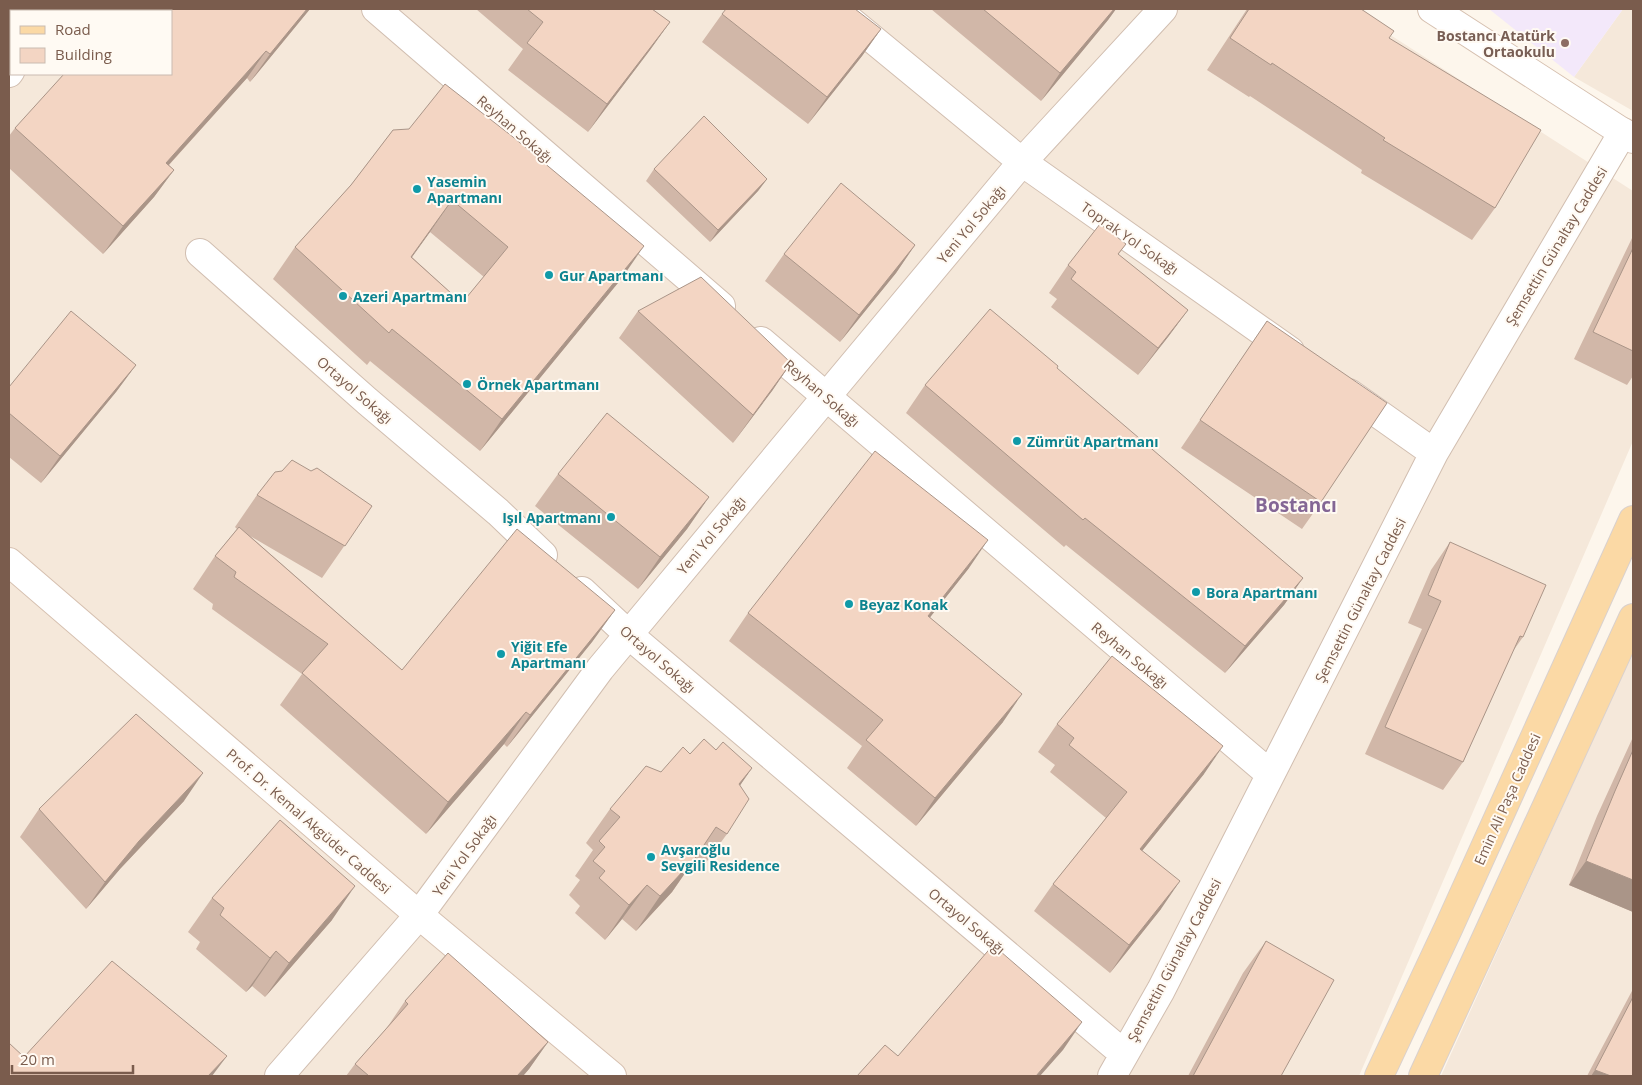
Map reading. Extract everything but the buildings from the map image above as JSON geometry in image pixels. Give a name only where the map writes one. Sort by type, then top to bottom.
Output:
[{"type":"main road","name":"Emin Ali Paşa Caddesi","points":[[1379,1076],[1448,930],[1633,520]]},
{"type":"main road","points":[[1423,1076],[1633,618]]},
{"type":"street","name":"Reyhan Sokağı","points":[[376,9],[826,397],[1270,774]]},
{"type":"street","name":"Toprak Yol Sokağı","points":[[836,9],[1022,162],[1434,453]]},
{"type":"street","name":"Yeni Yol Sokağı","points":[[279,1076],[419,915],[600,669],[1022,162],[1163,9]]},
{"type":"street","points":[[1432,9],[1628,135]]},
{"type":"street","name":"Şemsettin Günaltay Caddesi","points":[[1118,1065],[1161,990],[1270,774],[1354,614],[1434,453],[1628,135]]},
{"type":"street","name":"Ortayol Sokağı","points":[[200,253],[367,402],[498,512],[629,635],[1118,1065]]},
{"type":"street","name":"Prof. Dr. Kemal Akgüder Caddesi","points":[[9,562],[419,915],[612,1076]]},
{"type":"shaded area","points":[[9,9],[1350,9],[1633,191],[1633,441],[1359,1076],[9,1076]]},
{"type":"shaded area","name":"Bostancı Atatürk Ortaokulu","points":[[1489,9],[1623,9],[1574,77]]},
{"type":"shaded area","points":[[1623,9],[1633,9],[1633,111],[1574,77]]},
{"type":"shaded area","points":[[1633,651],[1633,1076],[1441,1076]]},
{"type":"place","name":"Bostancı Atatürk Ortaokulu","points":[[1565,43]]},
{"type":"place","name":"Yasemin Apartmanı","points":[[417,189]]},
{"type":"place","name":"Gur Apartmanı","points":[[549,275]]},
{"type":"place","name":"Azeri Apartmanı","points":[[343,296]]},
{"type":"place","name":"Örnek Apartmanı","points":[[467,384]]},
{"type":"place","name":"Zümrüt Apartmanı","points":[[1017,441]]},
{"type":"place","name":"Işıl Apartmanı","points":[[611,517]]},
{"type":"place","name":"Bora Apartmanı","points":[[1196,592]]},
{"type":"place","name":"Beyaz Konak","points":[[849,604]]},
{"type":"place","name":"Yiğit Efe Apartmanı","points":[[501,654]]},
{"type":"place","name":"Avşaroğlu Sevgili Residence","points":[[651,857]]},
{"type":"district","name":"Bostancı","points":[[1296,505]]}]
